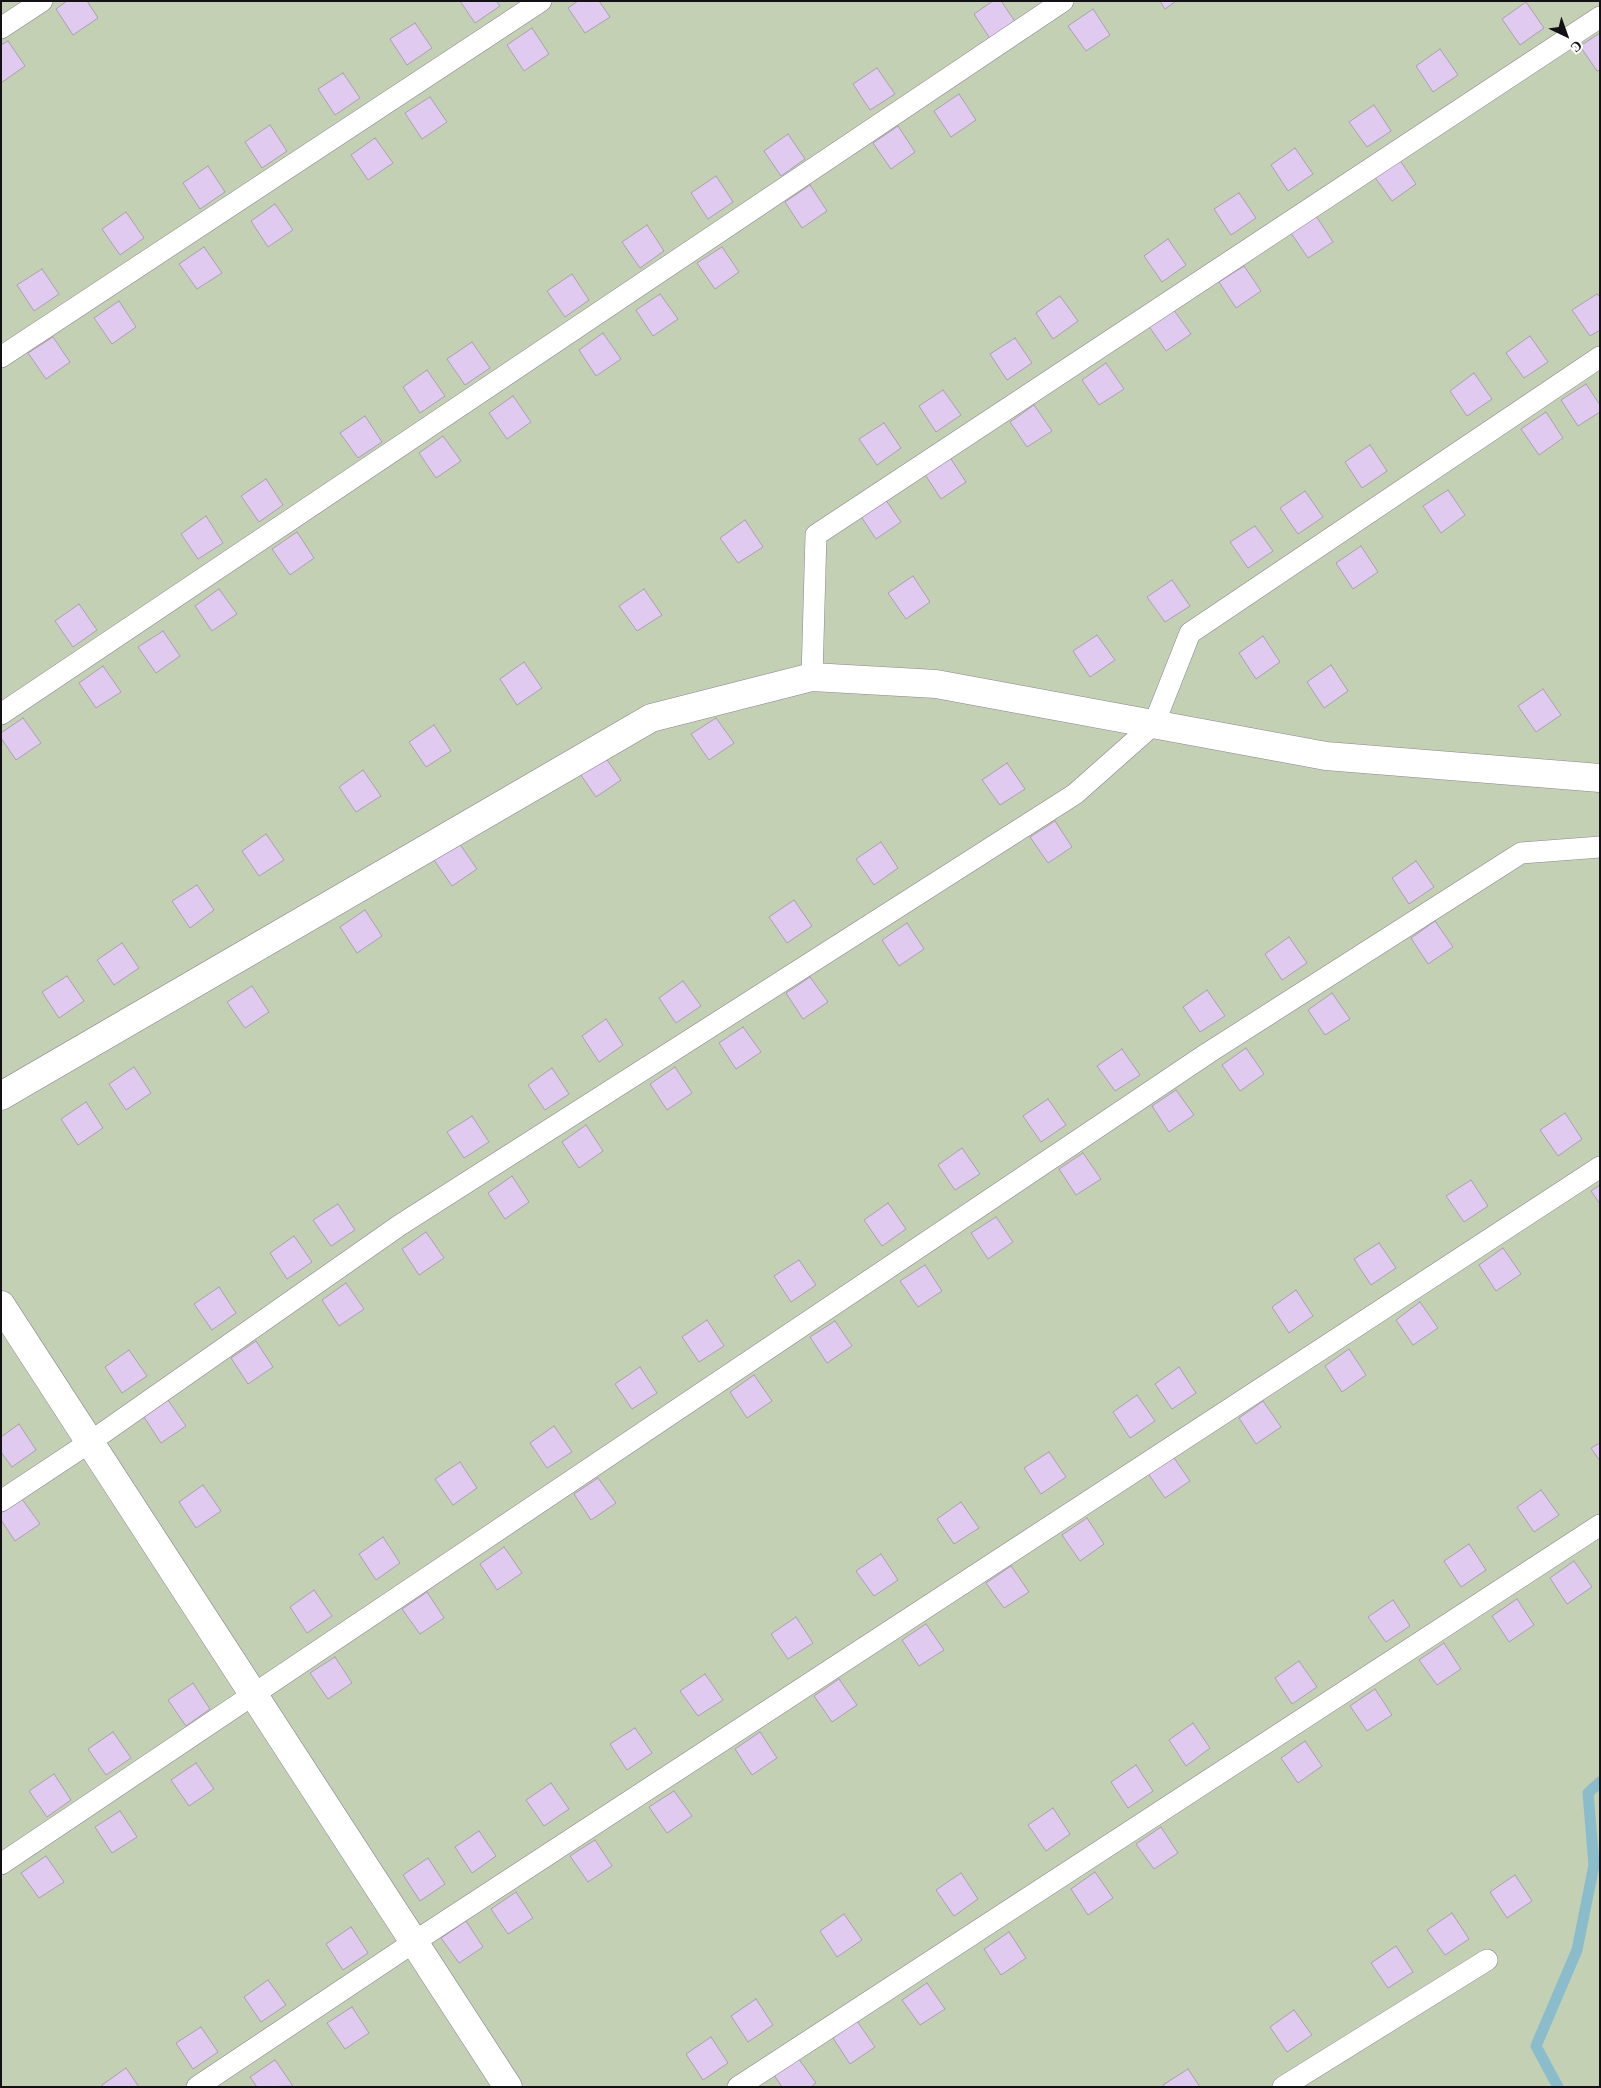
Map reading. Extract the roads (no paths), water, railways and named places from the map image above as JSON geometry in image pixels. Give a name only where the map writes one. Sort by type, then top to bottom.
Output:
[{"type":"street","points":[[1,1096],[651,718],[812,677],[936,684],[1326,756],[1600,778]]},
{"type":"street","points":[[1,1305],[508,2087]]},
{"type":"lane","points":[[1,28],[42,1]]},
{"type":"lane","points":[[1,357],[541,1]]},
{"type":"lane","points":[[1,714],[1063,1]]},
{"type":"lane","points":[[812,677],[816,535],[1600,18]]},
{"type":"lane","points":[[1,1501],[90,1442],[400,1225],[1075,794],[1154,724],[1190,633],[1600,357]]},
{"type":"lane","points":[[1,1864],[1208,1054],[1521,853],[1600,847]]},
{"type":"lane","points":[[198,2087],[414,1942],[1600,1167]]},
{"type":"lane","points":[[738,2087],[1600,1525]]},
{"type":"lane","points":[[1283,2087],[1487,1960]]},
{"type":"waterway","points":[[1558,2087],[1536,2046],[1577,1950],[1594,1865],[1588,1793],[1600,1782]]}]
